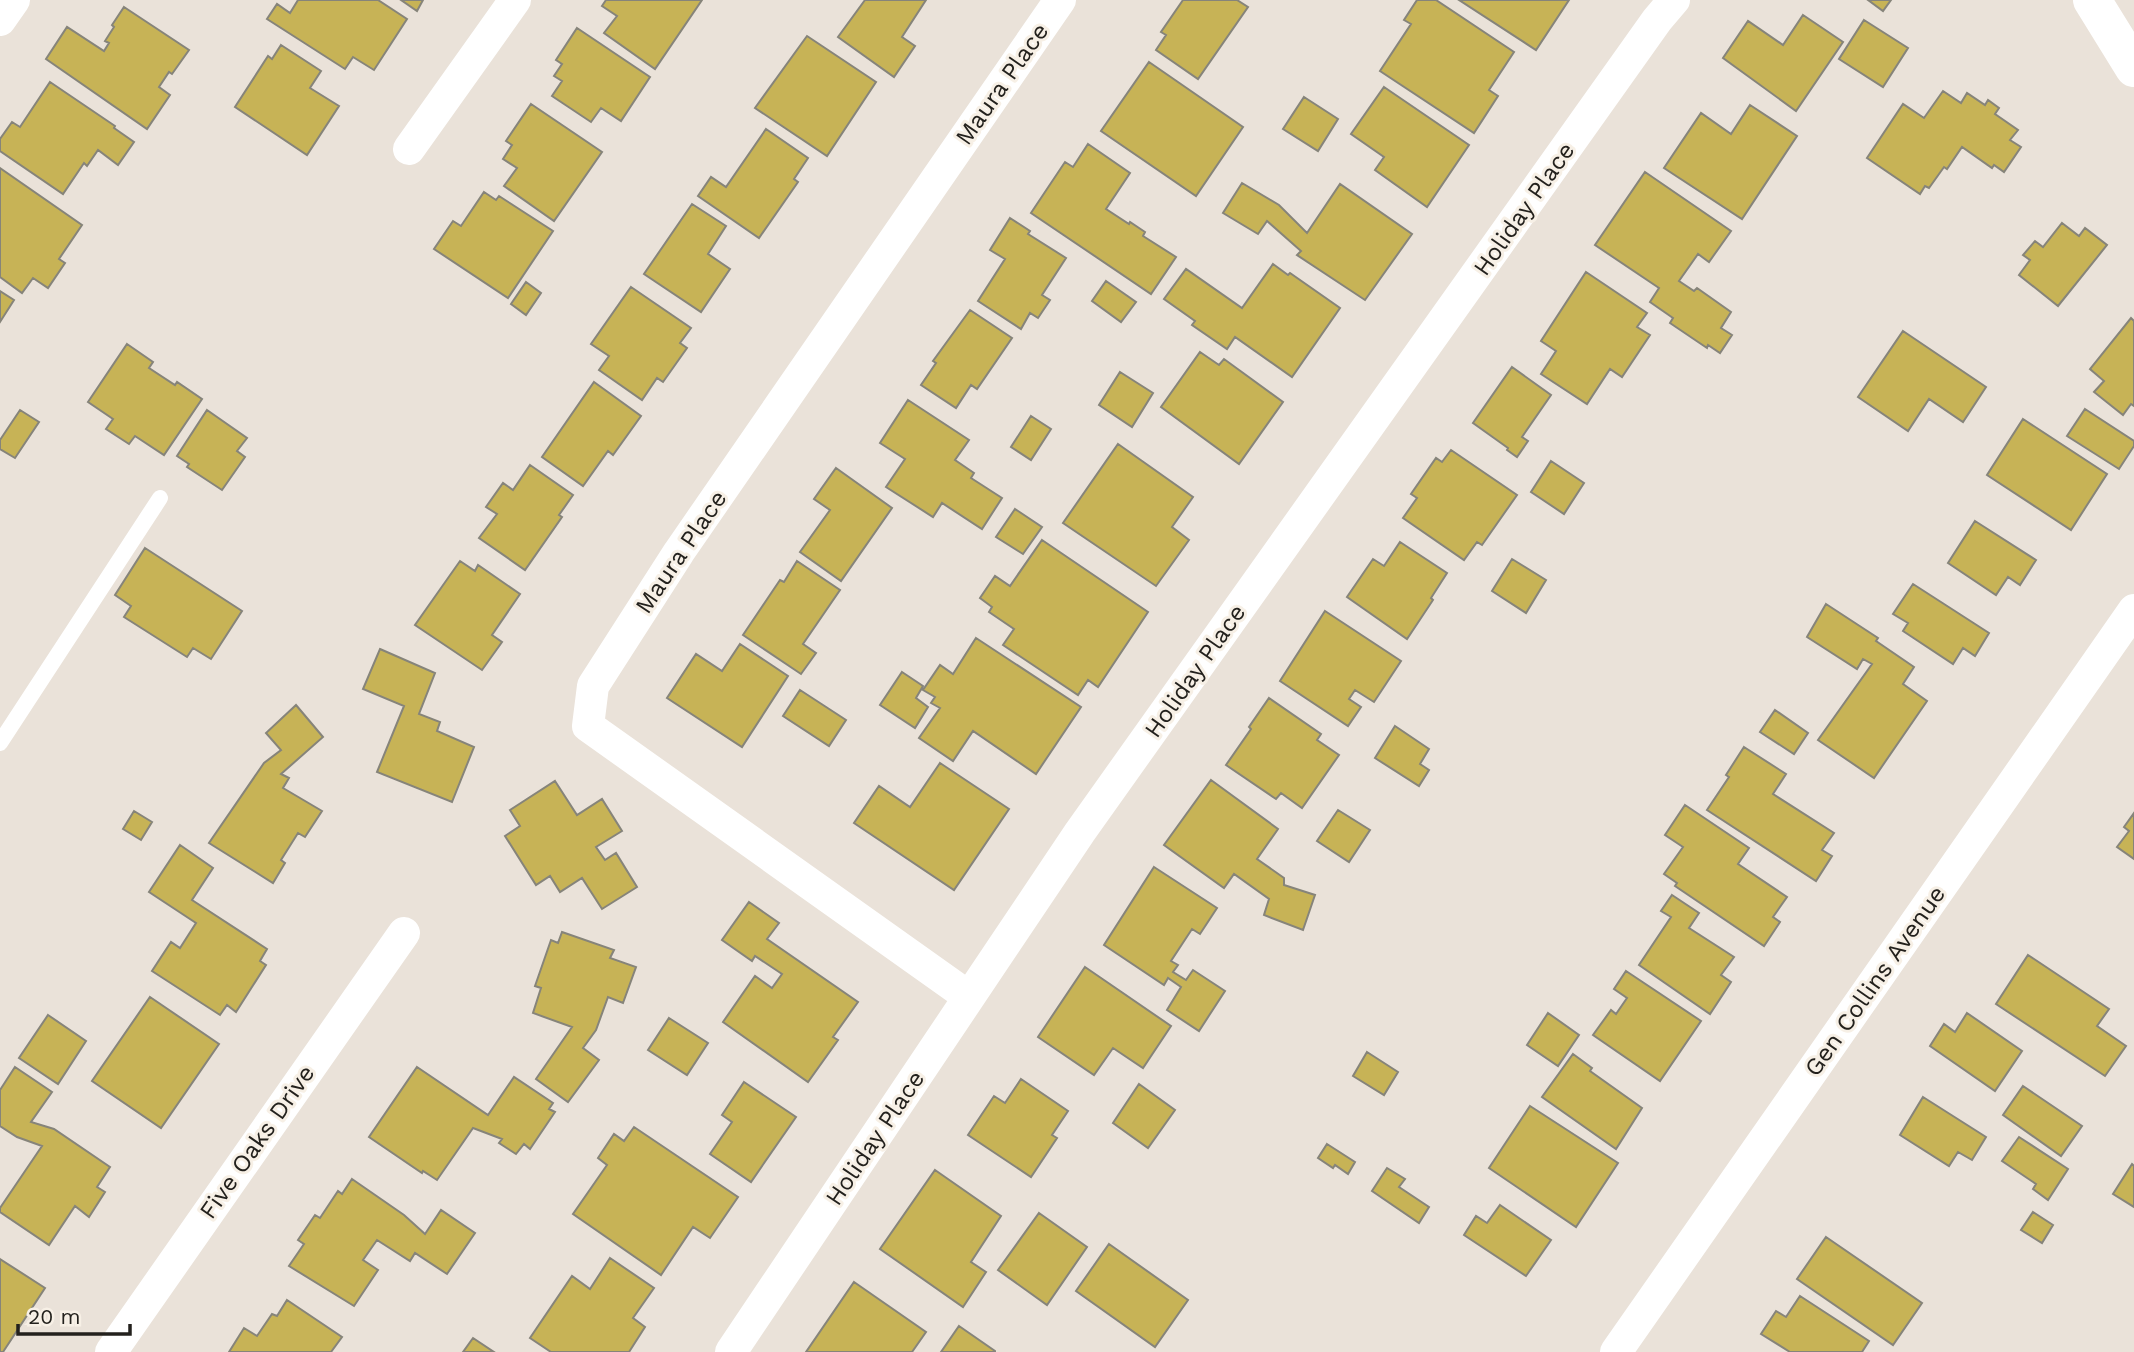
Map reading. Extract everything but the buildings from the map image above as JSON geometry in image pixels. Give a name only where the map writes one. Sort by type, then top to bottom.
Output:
[{"type":"main road","points":[[2092,0],[2134,68]]},
{"type":"street","points":[[0,20],[14,0]]},
{"type":"street","points":[[409,149],[514,0]]},
{"type":"street","name":"Maura Place","points":[[969,997],[588,726],[593,686],[679,552],[1060,0]]},
{"type":"street","name":"Holiday Place","points":[[731,1352],[1080,832],[1657,20],[1674,0]]},
{"type":"street","name":"Gen Collins Avenue","points":[[1616,1352],[2134,610]]},
{"type":"street","name":"Five Oaks Drive","points":[[111,1352],[404,933]]},
{"type":"lane","points":[[0,743],[160,498]]}]
